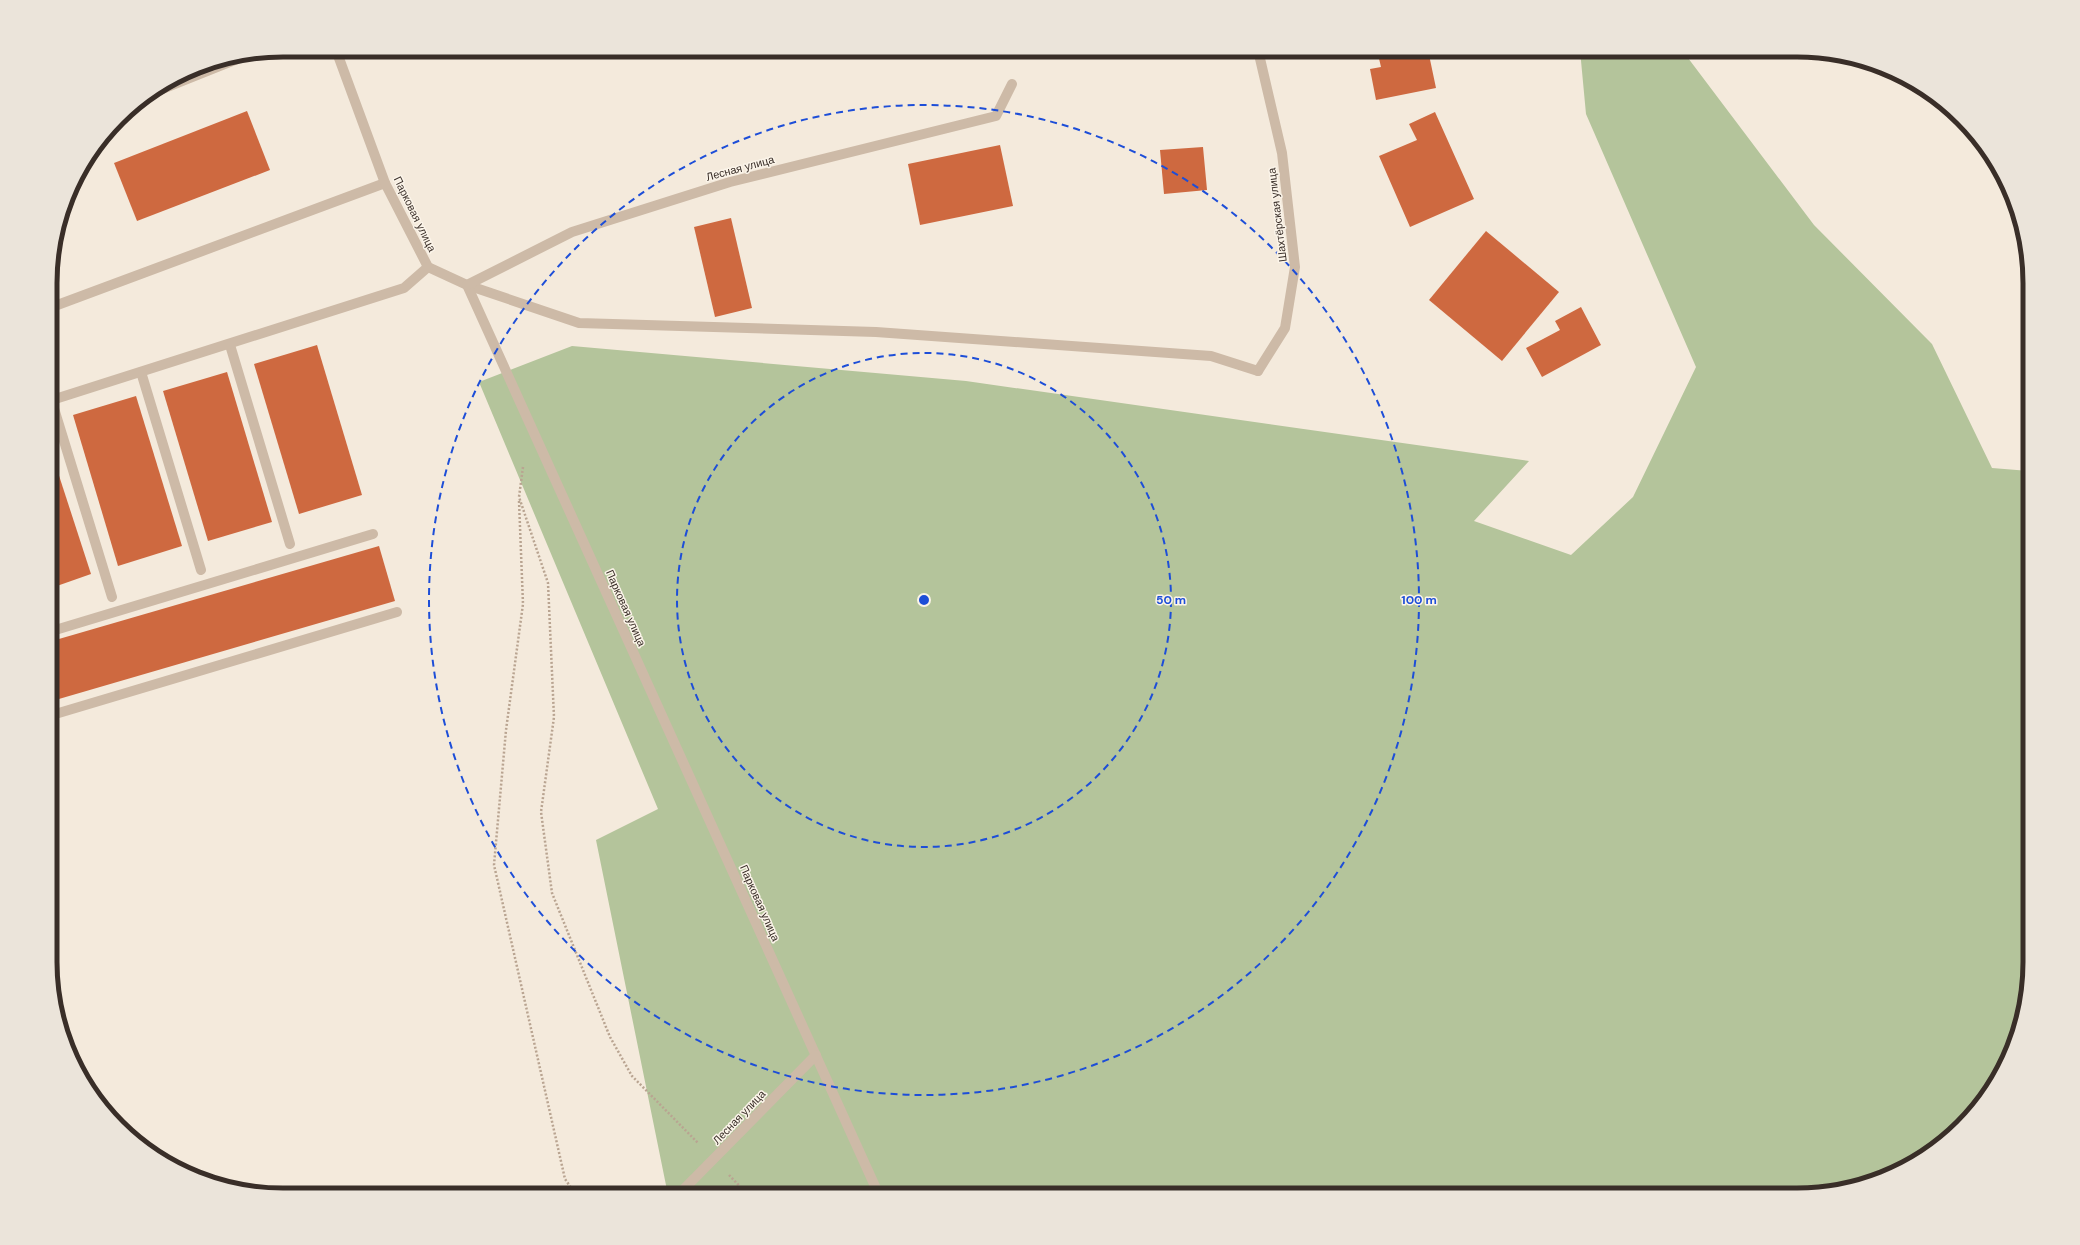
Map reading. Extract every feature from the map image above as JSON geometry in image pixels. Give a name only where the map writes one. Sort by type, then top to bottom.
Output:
[{"type":"street","name":"Парковая улица","points":[[339,57],[386,182],[428,267],[467,285],[876,1188]]},
{"type":"street","name":"Шахтёрская улица","points":[[467,285],[579,323],[891,333],[1211,356],[1258,371],[1286,328],[1295,267],[1282,153],[1260,57]]},
{"type":"street","points":[[179,82],[216,67]]},
{"type":"street","name":"Лесная улица","points":[[467,285],[572,232],[730,182],[996,116],[1012,84]]},
{"type":"street","points":[[57,305],[386,182]]},
{"type":"street","points":[[57,399],[404,288],[428,267]]},
{"type":"street","points":[[230,345],[290,544]]},
{"type":"street","points":[[142,372],[201,570]]},
{"type":"street","points":[[57,417],[112,597]]},
{"type":"street","points":[[57,629],[373,534]]},
{"type":"street","points":[[57,714],[398,612]]},
{"type":"street","name":"Лесная улица","points":[[685,1188],[816,1055]]},
{"type":"path","points":[[524,459],[519,496],[523,604],[506,730],[494,865],[565,1179],[571,1188]]},
{"type":"path","points":[[519,496],[548,583],[554,717],[541,812],[552,893],[610,1037],[632,1076],[741,1188]]},
{"type":"green space","points":[[1581,57],[1687,57],[1814,225],[1932,344],[1992,468],[2023,471],[2023,977],[2019,1006],[2006,1048],[1993,1075],[1967,1111],[1935,1141],[1897,1165],[1870,1176],[1841,1184],[1812,1188],[667,1188],[596,840],[658,809],[479,382],[572,346],[966,381],[1529,461],[1474,521],[1571,555],[1633,497],[1696,367],[1586,114]]},
{"type":"building","points":[[1379,57],[1429,57],[1436,88],[1376,100],[1370,69],[1381,67]]},
{"type":"building","points":[[247,111],[270,170],[137,221],[114,163]]},
{"type":"building","points":[[1435,112],[1474,199],[1410,227],[1379,156],[1417,140],[1409,124]]},
{"type":"building","points":[[1000,145],[1013,206],[920,225],[908,164]]},
{"type":"building","points":[[1203,147],[1207,190],[1164,194],[1160,150]]},
{"type":"building","points":[[731,218],[752,308],[715,317],[694,227]]},
{"type":"building","points":[[1486,231],[1559,292],[1502,361],[1429,300]]},
{"type":"building","points":[[1581,307],[1601,345],[1542,377],[1526,348],[1560,330],[1555,321]]},
{"type":"building","points":[[317,345],[362,495],[299,514],[254,364]]},
{"type":"building","points":[[227,372],[272,522],[208,541],[163,391]]},
{"type":"building","points":[[136,396],[182,546],[118,566],[73,415]]},
{"type":"building","points":[[57,469],[91,574],[57,586]]},
{"type":"building","points":[[379,546],[395,601],[57,700],[57,640]]}]
